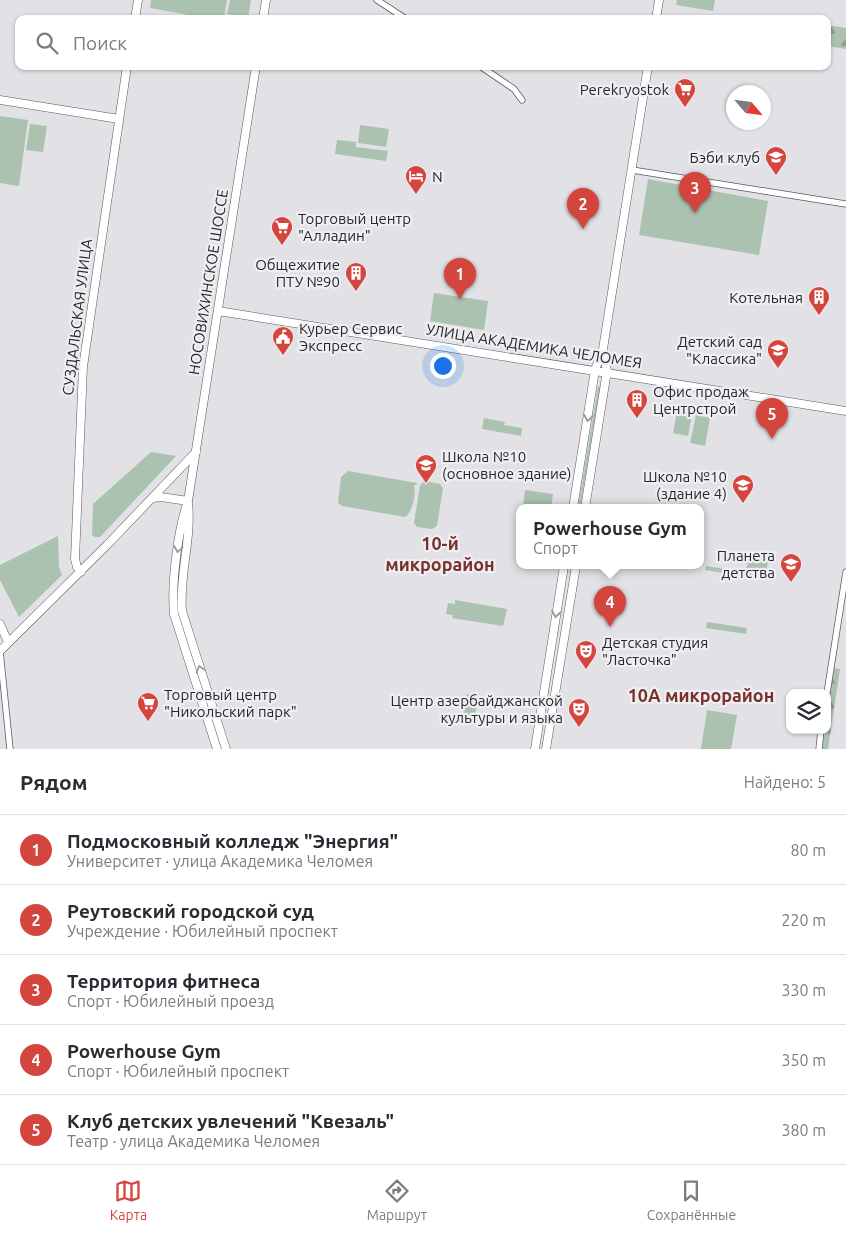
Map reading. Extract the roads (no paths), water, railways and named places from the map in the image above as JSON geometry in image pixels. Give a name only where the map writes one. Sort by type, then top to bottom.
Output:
[{"type":"street","points":[[136,15],[138,0]]},
{"type":"street","points":[[264,15],[266,0]]},
{"type":"street","points":[[377,0],[400,15]]},
{"type":"street","points":[[657,15],[659,0]]},
{"type":"street","name":"СУЗДАЛЬСКАЯ УЛИЦА","points":[[81,572],[77,567],[75,559],[83,367],[126,70]]},
{"type":"street","name":"НОСОВИХИНСКОЕ ШОССЕ","points":[[217,749],[174,614],[172,596],[183,516],[188,501],[196,452],[255,70]]},
{"type":"street","points":[[486,70],[514,89],[522,100]]},
{"type":"street","points":[[574,504],[595,370],[603,349],[647,70]]},
{"type":"street","points":[[0,100],[119,119]]},
{"type":"street","points":[[632,170],[846,204]]},
{"type":"street","name":"УЛИЦА АКАДЕМИКА ЧЕЛОМЕЯ","points":[[218,311],[846,410]]},
{"type":"street","points":[[586,504],[607,372],[603,349]]},
{"type":"street","points":[[10,749],[0,651],[81,572],[196,452]]},
{"type":"street","points":[[166,483],[165,489],[169,498]]},
{"type":"street","points":[[153,498],[188,501]]},
{"type":"street","name":"НОСОВИХИНСКОЕ ШОССЕ","points":[[188,501],[190,520],[181,596],[182,612],[226,749]]},
{"type":"street","points":[[535,749],[564,569]]},
{"type":"street","points":[[546,749],[576,569]]},
{"type":"street","points":[[828,689],[846,572]]},
{"type":"street","points":[[0,624],[8,642]]},
{"type":"street","points":[[819,749],[821,734]]},
{"type":"place","name":"Perekryostok","points":[[685,108]]},
{"type":"place","name":"Бэби клуб","points":[[776,176]]},
{"type":"place","name":"N","points":[[416,195]]},
{"type":"place","name":"Территория фитнеса","points":[[695,213]]},
{"type":"place","name":"Реутовский городской суд","points":[[583,229]]},
{"type":"place","name":"Торговый центр \"Алладин\"","points":[[282,246]]},
{"type":"place","name":"Общежитие ПТУ №90","points":[[356,292]]},
{"type":"place","name":"Подмосковный колледж \"Энергия\"","points":[[460,299]]},
{"type":"place","name":"Котельная","points":[[819,316]]},
{"type":"place","name":"Курьер Сервис Экспресс","points":[[283,356]]},
{"type":"place","name":"Детский сад \"Классика\"","points":[[778,369]]},
{"type":"place","name":"Офис продаж Центрстрой","points":[[637,419]]},
{"type":"place","name":"Клуб детских увлечений \"Квезаль\"","points":[[772,439]]},
{"type":"place","name":"Школа №10 (основное здание)","points":[[426,484]]},
{"type":"place","name":"Школа №10 (здание 4)","points":[[743,504]]},
{"type":"place","name":"Планета детства","points":[[791,583]]},
{"type":"place","name":"Powerhouse Gym","points":[[610,627]]},
{"type":"place","name":"Детская студия \"Ласточка\"","points":[[586,670]]},
{"type":"place","name":"Торговый центр \"Никольский парк\"","points":[[148,722]]},
{"type":"place","name":"Центр азербайджанской культуры и языка","points":[[579,728]]},
{"type":"district","name":"10-й микрорайон","points":[[440,553]]},
{"type":"district","name":"10А микрорайон","points":[[701,695]]}]
